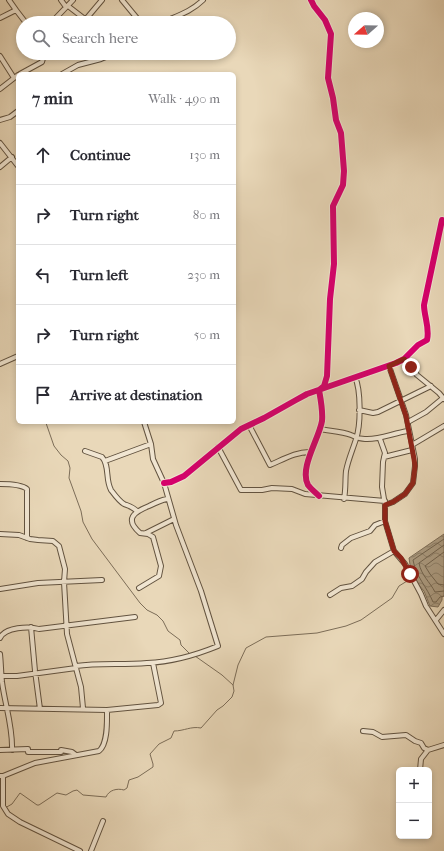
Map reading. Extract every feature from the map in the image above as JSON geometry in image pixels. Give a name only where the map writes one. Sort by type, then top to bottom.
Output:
[{"type":"street","points":[[9,0],[21,16]]},
{"type":"street","points":[[61,0],[82,16]]},
{"type":"street","points":[[58,16],[73,0]]},
{"type":"street","points":[[89,16],[102,0]]},
{"type":"street","points":[[122,0],[135,16]]},
{"type":"street","points":[[177,16],[188,11],[203,0]]},
{"type":"street","points":[[311,0],[325,20],[331,34],[328,78],[336,120],[341,133],[344,171],[343,185],[332,206],[334,264],[330,299],[327,376],[324,386],[319,390]]},
{"type":"street","points":[[0,18],[16,10]]},
{"type":"street","points":[[0,56],[16,75]]},
{"type":"street","points":[[24,72],[43,60]]},
{"type":"street","points":[[66,72],[78,65],[94,60]]},
{"type":"street","points":[[0,89],[16,77]]},
{"type":"street","points":[[0,120],[10,117],[16,112]]},
{"type":"street","points":[[0,143],[16,163]]},
{"type":"street","points":[[0,166],[12,157]]},
{"type":"street","points":[[164,483],[171,482],[184,476],[241,429],[296,400],[319,390],[389,366],[404,359],[418,345],[427,340],[429,333],[424,305],[442,220]]},
{"type":"street","points":[[0,364],[16,357]]},
{"type":"street","points":[[404,359],[417,375],[443,398],[426,412],[408,422]]},
{"type":"street","points":[[218,447],[241,490],[262,490],[272,488],[292,489],[304,494],[319,496],[358,498],[385,503],[393,502],[405,494],[413,483],[415,466],[408,431],[408,422],[389,366]]},
{"type":"street","points":[[344,498],[346,470],[358,430],[358,383],[355,377]]},
{"type":"street","points":[[359,410],[373,413],[401,402],[431,386]]},
{"type":"street","points":[[439,393],[444,389]]},
{"type":"street","points":[[319,390],[322,408],[320,429],[311,452],[306,476],[311,488],[319,496]]},
{"type":"street","points":[[2,676],[35,674],[93,664],[108,665],[168,661],[218,646],[201,591],[167,498],[164,483],[153,459],[151,444],[145,424]]},
{"type":"street","points":[[249,425],[270,465],[295,455],[311,452]]},
{"type":"street","points":[[412,445],[444,426]]},
{"type":"street","points":[[320,429],[336,431],[356,438],[380,439],[394,433],[408,431]]},
{"type":"street","points":[[380,439],[385,453],[382,462],[382,488],[385,503],[385,521],[394,551],[401,558],[426,606],[444,634]]},
{"type":"street","points":[[105,461],[151,444]]},
{"type":"street","points":[[384,457],[412,450]]},
{"type":"street","points":[[85,451],[99,455],[105,461],[110,489],[120,501],[133,507],[137,511]]},
{"type":"street","points":[[0,484],[25,486],[27,488],[27,538]]},
{"type":"street","points":[[139,588],[159,576],[161,566],[152,537],[145,533],[140,533],[134,526],[133,516],[137,511],[167,498]]},
{"type":"street","points":[[145,533],[174,519]]},
{"type":"street","points":[[341,548],[342,545],[351,538],[370,531],[375,525],[385,521]]},
{"type":"street","points":[[0,534],[19,535],[38,540],[53,541],[58,544],[61,550],[65,569],[64,582],[69,643],[81,687],[83,708]]},
{"type":"street","points":[[330,595],[341,588],[352,586],[362,579],[375,562],[394,551]]},
{"type":"street","points":[[0,589],[32,583],[102,580]]},
{"type":"street","points":[[436,620],[444,610]]},
{"type":"street","points":[[0,638],[3,633],[10,630],[31,626],[39,629],[135,617]]},
{"type":"street","points":[[31,626],[40,709]]},
{"type":"street","points":[[0,654],[12,750]]},
{"type":"street","points":[[0,708],[83,708],[107,710],[158,705],[160,703],[160,698],[153,663]]},
{"type":"street","points":[[80,851],[20,822],[11,816],[4,809],[2,776],[35,763],[96,752],[102,749],[105,742],[107,710]]},
{"type":"street","points":[[363,731],[373,732],[382,737],[406,735],[415,742],[421,743],[424,748],[428,750]]},
{"type":"street","points":[[420,767],[421,759],[428,750],[444,745]]},
{"type":"street","points":[[0,750],[28,749],[28,752],[61,752],[61,750],[72,752],[76,755]]},
{"type":"street","points":[[91,851],[103,821]]},
{"type":"water","points":[[444,534],[444,596],[442,597],[438,607],[430,606],[424,591],[417,583],[411,571],[409,558]]},
{"type":"waterway","points":[[46,424],[54,446],[68,461],[70,468],[69,478],[81,511],[83,522],[92,539],[140,603],[163,621],[168,631],[180,640],[181,645],[190,654]]},
{"type":"waterway","points":[[5,808],[12,804],[20,793],[39,805],[57,793],[66,795],[77,790],[83,795],[106,797],[114,790],[124,790],[127,788],[129,780],[138,777],[153,767],[150,754],[159,744],[171,738],[174,731],[201,728],[217,710],[232,697],[234,691],[233,685],[238,665],[246,648],[266,637],[317,633],[346,626],[361,620],[392,598],[399,586],[412,578]]},
{"type":"waterway","points":[[195,656],[222,675],[233,685]]},
{"type":"cycle path","points":[[311,0],[325,20],[331,34],[328,78],[336,120],[341,133],[344,171],[343,185],[333,206],[334,264],[330,299],[327,376],[324,386],[319,390],[322,421],[310,453],[306,470],[308,485],[319,496]]},
{"type":"cycle path","points":[[164,483],[171,482],[184,476],[241,429],[307,394],[396,363],[404,359],[418,345],[427,340],[428,331],[424,305],[442,220]]},
{"type":"route","points":[[410,574],[401,558],[394,551],[385,521],[385,505],[393,502],[405,494],[413,483],[415,466],[411,438],[408,431],[408,422],[389,366],[404,359],[411,367]]}]
